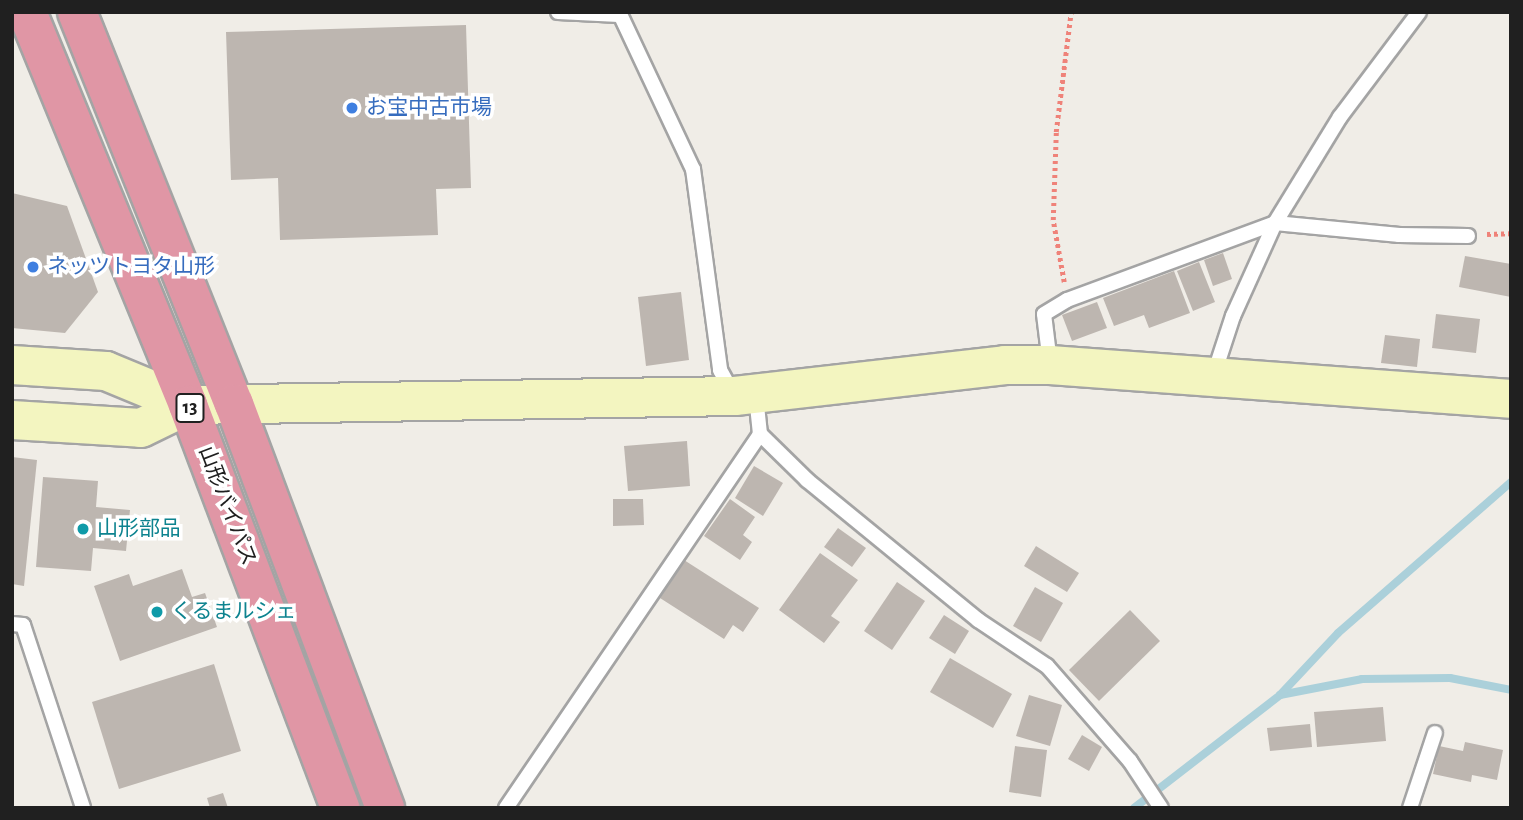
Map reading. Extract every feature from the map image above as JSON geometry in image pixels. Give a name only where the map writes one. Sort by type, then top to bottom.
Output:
[{"type":"highway","name":"山形バイパス","points":[[27,12],[188,405],[340,808]]},
{"type":"highway","name":"山形バイパス","points":[[76,12],[234,404],[385,808]]},
{"type":"street","points":[[12,365],[106,371],[188,405],[745,395],[929,373],[1050,365],[1214,374],[1511,399]]},
{"type":"street","points":[[12,420],[141,428],[188,405]]},
{"type":"lane","points":[[558,12],[619,14],[693,169],[720,370],[745,395],[760,434],[807,480],[978,620],[1047,666],[1142,780],[1161,808]]},
{"type":"lane","points":[[1214,374],[1233,316],[1275,223],[1340,117],[1419,12]]},
{"type":"lane","points":[[1050,365],[1044,314],[1067,300],[1275,223],[1399,235],[1468,236]]},
{"type":"lane","points":[[506,808],[760,434]]},
{"type":"lane","points":[[12,624],[23,625],[83,808]]},
{"type":"lane","points":[[1410,808],[1435,733]]},
{"type":"path","points":[[1067,300],[1053,220],[1055,132],[1071,12]]},
{"type":"building","points":[[466,25],[471,188],[436,189],[438,235],[280,240],[278,178],[231,180],[226,32]]},
{"type":"building","points":[[12,193],[67,206],[98,292],[65,333],[12,328]]},
{"type":"building","points":[[1223,253],[1232,279],[1213,286],[1204,260]]},
{"type":"building","points":[[1465,256],[1511,264],[1511,297],[1459,287]]},
{"type":"building","points":[[1199,262],[1215,302],[1193,311],[1177,271]]},
{"type":"building","points":[[1174,271],[1190,313],[1149,328],[1144,315],[1114,326],[1103,298]]},
{"type":"building","points":[[681,292],[689,360],[646,366],[638,297]]},
{"type":"building","points":[[1097,302],[1107,328],[1072,341],[1062,315]]},
{"type":"building","points":[[1436,314],[1480,319],[1476,353],[1432,348]]},
{"type":"building","points":[[1385,335],[1420,339],[1417,367],[1381,363]]},
{"type":"building","points":[[687,441],[690,486],[628,491],[624,446]]},
{"type":"building","points":[[12,457],[37,460],[24,586],[12,584]]},
{"type":"building","points":[[754,466],[783,483],[763,516],[735,498]]},
{"type":"building","name":"山形部品","points":[[43,477],[98,481],[96,507],[130,510],[126,551],[93,548],[91,571],[36,567]]},
{"type":"building","points":[[613,499],[643,499],[644,525],[613,526]]},
{"type":"building","points":[[730,499],[755,517],[743,535],[752,542],[740,560],[704,536]]},
{"type":"building","points":[[838,528],[866,548],[852,567],[824,547]]},
{"type":"building","points":[[1036,546],[1079,573],[1067,592],[1024,566]]},
{"type":"building","points":[[820,553],[858,580],[831,616],[840,622],[824,643],[779,610]]},
{"type":"building","points":[[684,560],[759,608],[743,632],[733,625],[724,639],[660,598]]},
{"type":"building","name":"くるまルシェ","points":[[182,569],[192,597],[205,593],[217,627],[120,661],[94,586],[129,574],[133,586]]},
{"type":"building","points":[[897,582],[925,601],[892,650],[864,631]]},
{"type":"building","points":[[1035,587],[1063,603],[1041,642],[1013,626]]},
{"type":"building","points":[[1130,610],[1160,641],[1099,701],[1069,670]]},
{"type":"building","points":[[944,615],[969,631],[955,654],[929,638]]},
{"type":"building","points":[[950,658],[1012,694],[993,728],[930,692]]},
{"type":"building","points":[[214,664],[241,751],[119,789],[92,702]]},
{"type":"building","points":[[1029,695],[1062,705],[1050,746],[1016,736]]},
{"type":"building","points":[[1383,707],[1386,741],[1317,747],[1314,712]]},
{"type":"building","points":[[1310,724],[1312,747],[1270,751],[1267,728]]},
{"type":"building","points":[[1082,735],[1102,747],[1089,771],[1068,759]]},
{"type":"building","points":[[1465,742],[1503,750],[1497,780],[1472,775],[1471,782],[1433,774],[1439,746],[1463,751]]},
{"type":"building","points":[[1015,746],[1047,750],[1041,797],[1009,792]]},
{"type":"building","points":[[223,793],[228,808],[210,808],[207,798]]},
{"type":"waterway","points":[[1134,808],[1280,695],[1338,633],[1511,482]]},
{"type":"waterway","points":[[1280,695],[1362,679],[1450,678],[1511,690]]},
{"type":"place","name":"お宝中古市場","points":[[352,108]]},
{"type":"place","name":"ネッツトヨタ山形","points":[[33,267]]},
{"type":"place","name":"山形部品","points":[[83,529]]},
{"type":"place","name":"くるまルシェ","points":[[157,612]]}]
